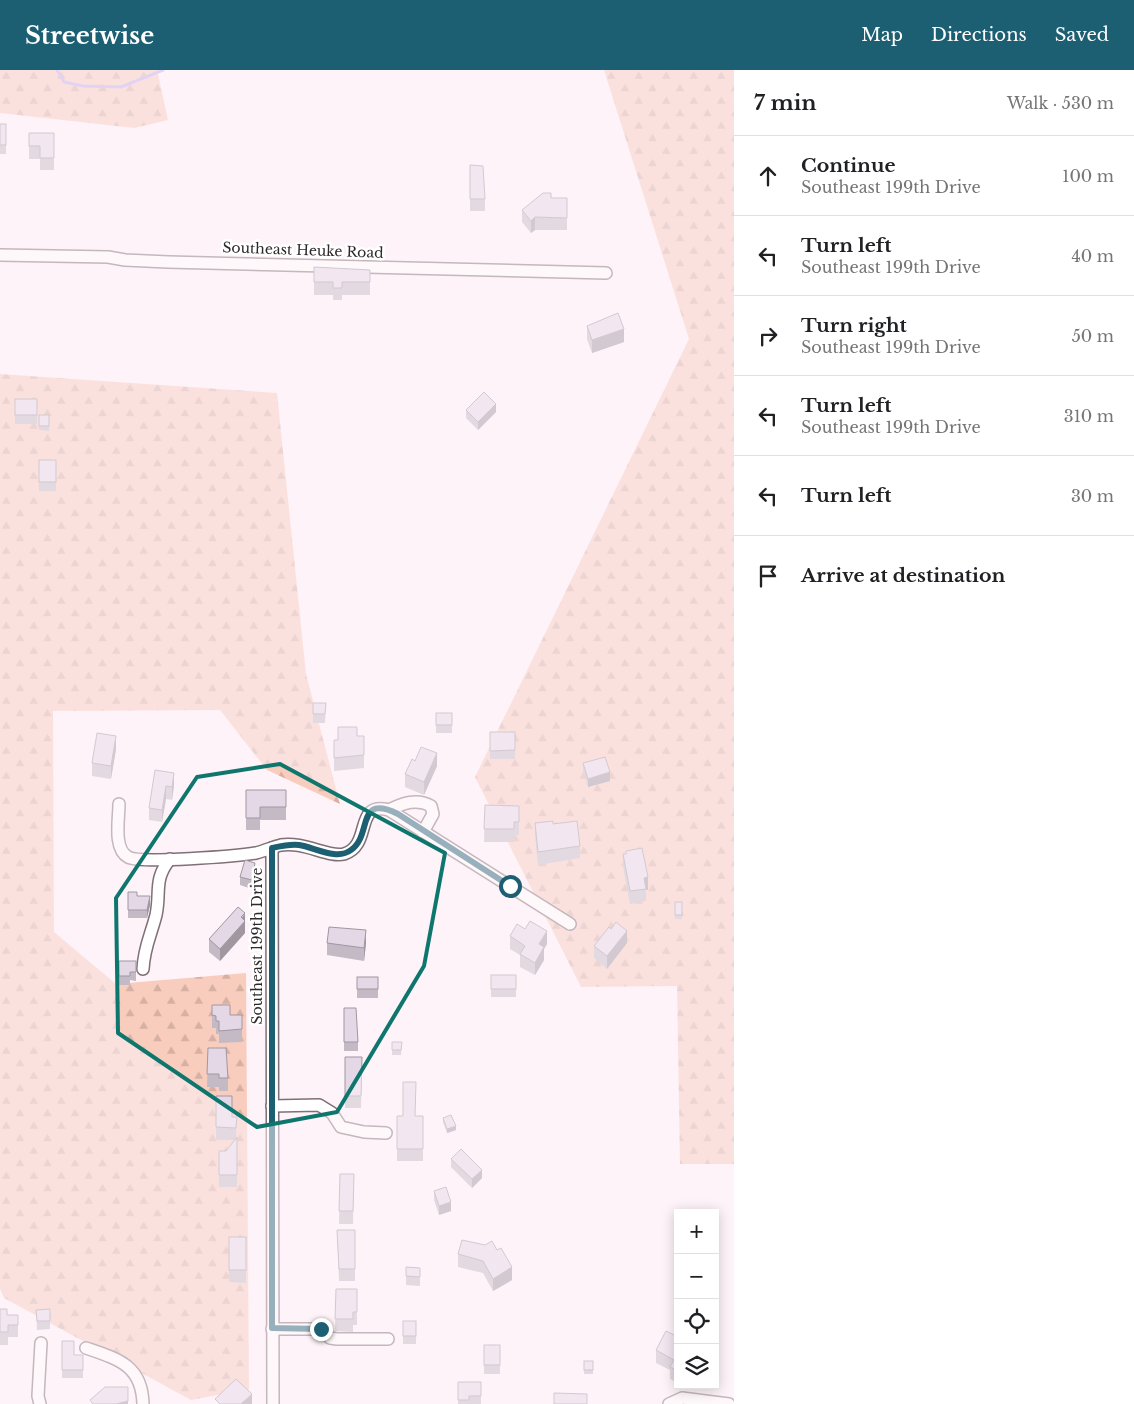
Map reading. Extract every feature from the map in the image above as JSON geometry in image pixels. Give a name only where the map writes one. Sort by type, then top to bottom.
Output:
[{"type":"street","name":"Southeast Heuke Road","points":[[0,256],[108,256],[125,260],[168,262],[606,274]]},
{"type":"street","points":[[389,810],[409,802],[423,801],[431,806],[432,814],[423,832]]},
{"type":"street","points":[[119,804],[119,841],[121,851],[128,858],[137,860],[170,859],[247,854],[272,848]]},
{"type":"street","name":"Southeast 199th Drive","points":[[273,1404],[272,848],[299,845],[342,854],[351,851],[358,843],[365,820],[371,811],[380,808],[389,810]]},
{"type":"street","points":[[389,810],[570,924]]},
{"type":"street","points":[[143,969],[144,950],[156,914],[158,878],[170,859]]},
{"type":"street","points":[[272,1106],[319,1105],[332,1112],[341,1126],[364,1132],[386,1133]]},
{"type":"street","points":[[272,1328],[321,1329],[330,1338],[388,1338]]},
{"type":"street","points":[[40,1404],[38,1396],[41,1343]]},
{"type":"street","points":[[86,1348],[121,1361],[134,1372],[142,1392],[143,1404]]},
{"type":"street","points":[[669,1404],[682,1398],[729,1404]]},
{"type":"highlighted area","points":[[280,764],[445,853],[424,966],[337,1112],[257,1127],[118,1033],[116,898],[197,777]]},
{"type":"green space","points":[[0,70],[157,70],[168,120],[134,128],[0,113]]},
{"type":"green space","points":[[604,70],[734,70],[734,1164],[680,1164],[677,986],[581,987],[475,777],[689,339]]},
{"type":"green space","points":[[0,374],[277,393],[306,674],[340,804],[267,770],[220,710],[53,711],[54,932],[116,984],[246,973],[249,1389],[191,1400],[4,1298],[0,1289]]},
{"type":"building","points":[[0,124],[6,124],[6,145],[0,145]]},
{"type":"building","points":[[29,133],[54,133],[54,158],[40,158],[40,146],[29,146]]},
{"type":"building","points":[[470,165],[483,166],[485,199],[470,199]]},
{"type":"building","points":[[543,193],[551,193],[551,198],[567,198],[567,218],[535,217],[531,221],[522,210]]},
{"type":"building","points":[[314,267],[370,270],[370,282],[342,282],[342,288],[333,288],[333,282],[314,282]]},
{"type":"building","points":[[618,313],[624,329],[592,340],[587,326]]},
{"type":"building","points":[[484,392],[496,404],[478,422],[466,410]]},
{"type":"building","points":[[15,399],[37,399],[37,415],[15,415]]},
{"type":"building","points":[[39,415],[49,415],[49,426],[39,426]]},
{"type":"building","points":[[39,460],[56,460],[56,482],[39,482]]},
{"type":"building","points":[[313,703],[326,703],[325,714],[313,714]]},
{"type":"building","points":[[436,713],[452,713],[452,725],[436,725]]},
{"type":"building","points":[[338,727],[357,727],[357,736],[364,736],[364,755],[334,758],[334,740],[338,740]]},
{"type":"building","points":[[490,732],[515,732],[515,750],[490,751]]},
{"type":"building","points":[[97,733],[116,736],[111,766],[92,763]]},
{"type":"building","points":[[421,747],[437,753],[424,782],[405,774],[412,759],[415,761]]},
{"type":"building","points":[[605,757],[610,772],[588,779],[583,763]]},
{"type":"building","points":[[155,770],[174,773],[172,787],[166,786],[162,810],[149,808]]},
{"type":"building","points":[[246,790],[286,790],[286,807],[260,807],[260,818],[246,818]]},
{"type":"building","points":[[485,805],[519,806],[519,822],[514,822],[514,829],[484,829]]},
{"type":"building","points":[[553,821],[553,824],[577,821],[580,846],[538,852],[535,823]]},
{"type":"building","points":[[642,848],[648,877],[644,878],[646,889],[630,891],[623,854],[626,854],[626,851]]},
{"type":"building","points":[[245,860],[255,863],[252,880],[240,877]]},
{"type":"building","points":[[128,892],[137,892],[137,896],[150,896],[147,910],[128,910]]},
{"type":"building","points":[[675,902],[682,902],[682,915],[675,915]]},
{"type":"building","points":[[238,907],[245,913],[241,917],[245,921],[220,949],[209,939]]},
{"type":"building","points":[[530,921],[547,931],[539,944],[544,947],[535,963],[520,954],[525,946],[510,936],[517,924],[525,929]]},
{"type":"building","points":[[616,922],[627,931],[607,956],[594,946],[609,927],[611,929]]},
{"type":"building","points":[[329,927],[366,930],[364,948],[327,943]]},
{"type":"building","points":[[119,961],[136,961],[136,972],[130,972],[130,976],[119,976]]},
{"type":"building","points":[[491,975],[516,975],[516,989],[491,989]]},
{"type":"building","points":[[357,977],[378,977],[378,989],[357,989]]},
{"type":"building","points":[[212,1005],[230,1005],[230,1015],[242,1015],[242,1029],[219,1031],[219,1021],[216,1021],[216,1016],[212,1015]]},
{"type":"building","points":[[344,1008],[356,1008],[358,1042],[344,1042]]},
{"type":"building","points":[[392,1042],[402,1042],[401,1050],[392,1050]]},
{"type":"building","points":[[208,1048],[226,1048],[228,1078],[219,1078],[219,1074],[207,1074]]},
{"type":"building","points":[[345,1057],[362,1057],[361,1096],[345,1096]]},
{"type":"building","points":[[403,1082],[416,1082],[415,1116],[423,1116],[423,1149],[397,1149],[397,1116],[403,1116]]},
{"type":"building","points":[[216,1096],[232,1096],[232,1117],[237,1117],[236,1128],[216,1127]]},
{"type":"building","points":[[451,1115],[456,1126],[447,1129],[443,1118]]},
{"type":"building","points":[[237,1137],[237,1175],[219,1175],[219,1151],[226,1151]]},
{"type":"building","points":[[461,1149],[482,1170],[472,1179],[451,1159]]},
{"type":"building","points":[[340,1174],[354,1174],[353,1211],[339,1211]]},
{"type":"building","points":[[446,1187],[451,1202],[439,1206],[434,1191]]},
{"type":"building","points":[[337,1230],[355,1230],[355,1269],[339,1269]]},
{"type":"building","points":[[229,1237],[246,1237],[246,1270],[229,1270]]},
{"type":"building","points":[[462,1240],[485,1245],[492,1241],[497,1250],[501,1248],[512,1267],[493,1279],[483,1261],[458,1254]]},
{"type":"building","points":[[406,1267],[420,1268],[420,1277],[406,1276]]},
{"type":"building","points":[[336,1289],[357,1289],[357,1312],[353,1312],[353,1319],[335,1319]]},
{"type":"building","points":[[0,1309],[7,1309],[7,1315],[18,1315],[18,1325],[8,1325],[8,1332],[0,1332]]},
{"type":"building","points":[[50,1309],[50,1321],[37,1321],[36,1310]]},
{"type":"building","points":[[403,1321],[416,1321],[416,1336],[403,1336]]},
{"type":"building","points":[[666,1331],[674,1335],[674,1360],[656,1350]]},
{"type":"building","points":[[62,1341],[74,1341],[74,1355],[83,1355],[83,1370],[62,1370]]},
{"type":"building","points":[[484,1345],[500,1345],[500,1365],[484,1365]]},
{"type":"building","points":[[674,1360],[674,1369],[670,1367]]},
{"type":"building","points":[[584,1361],[593,1361],[593,1370],[584,1370]]},
{"type":"building","points":[[236,1379],[252,1394],[241,1404],[220,1404],[215,1399]]},
{"type":"building","points":[[458,1382],[481,1382],[481,1396],[469,1396],[469,1400],[458,1400]]},
{"type":"building","points":[[105,1387],[128,1387],[128,1401],[116,1404],[93,1404],[90,1400]]},
{"type":"building","points":[[554,1393],[587,1394],[587,1404],[554,1404]]},
{"type":"waterway","points":[[57,70],[64,82],[83,86],[121,87],[163,70]]},
{"type":"route","points":[[321,1329],[272,1328],[272,848],[290,844],[308,846],[334,854],[351,851],[358,843],[363,832],[365,820],[371,811],[380,808],[398,814],[510,886]]}]
